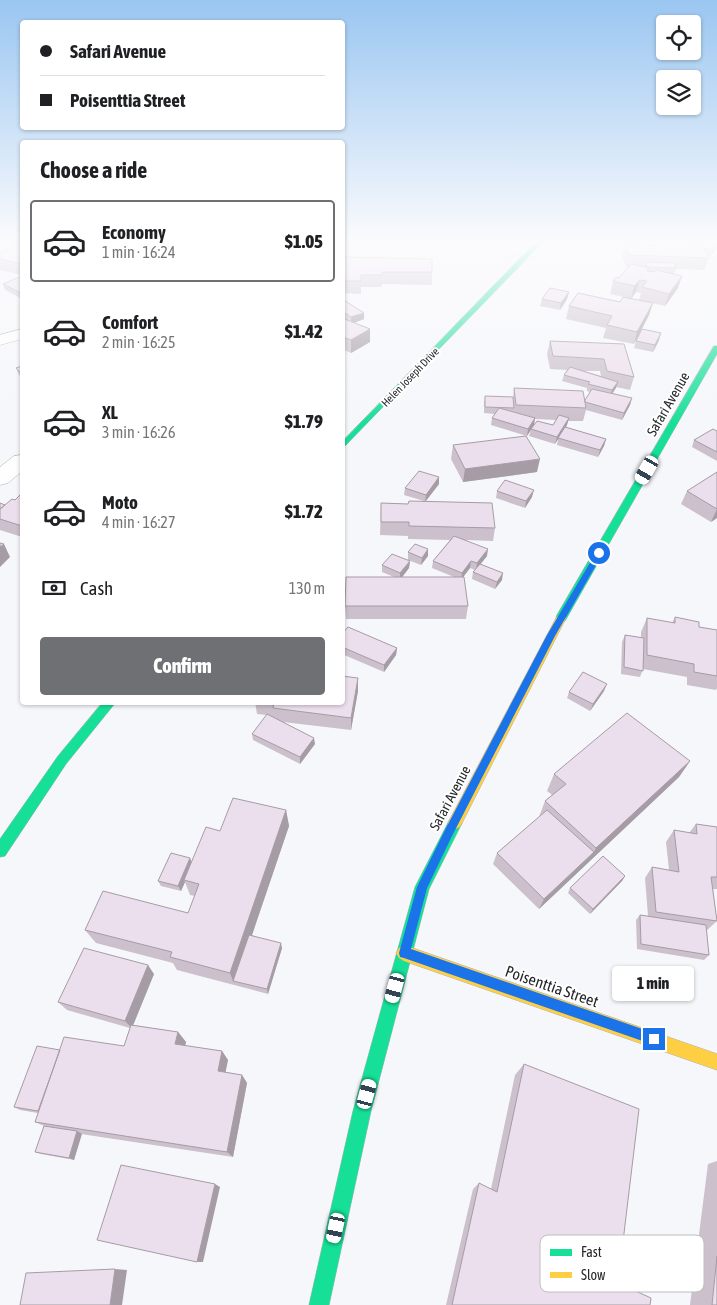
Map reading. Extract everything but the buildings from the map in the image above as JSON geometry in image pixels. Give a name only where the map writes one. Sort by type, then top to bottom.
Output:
[{"type":"street","name":"Helen Joseph Drive","points":[[345,444],[482,302]]},
{"type":"street","points":[[0,340],[20,335]]},
{"type":"street","name":"Safari Avenue","points":[[319,1305],[362,1111],[422,887],[551,635],[717,348]]},
{"type":"street","points":[[0,478],[20,463]]},
{"type":"street","points":[[0,851],[62,760],[108,705]]},
{"type":"street","name":"Poisenttia Street","points":[[404,953],[717,1062]]},
{"type":"traffic: fast","points":[[345,444],[482,302]]},
{"type":"traffic: fast","points":[[561,618],[717,348]]},
{"type":"traffic: fast","points":[[0,851],[62,760],[108,705]]},
{"type":"traffic: fast","points":[[319,1305],[362,1111],[422,887],[455,823]]},
{"type":"traffic: slow","points":[[455,823],[561,618]]},
{"type":"traffic: slow","points":[[404,953],[717,1062]]},
{"type":"route","points":[[599,553],[551,635],[448,833],[422,887],[404,953],[654,1039]]}]
